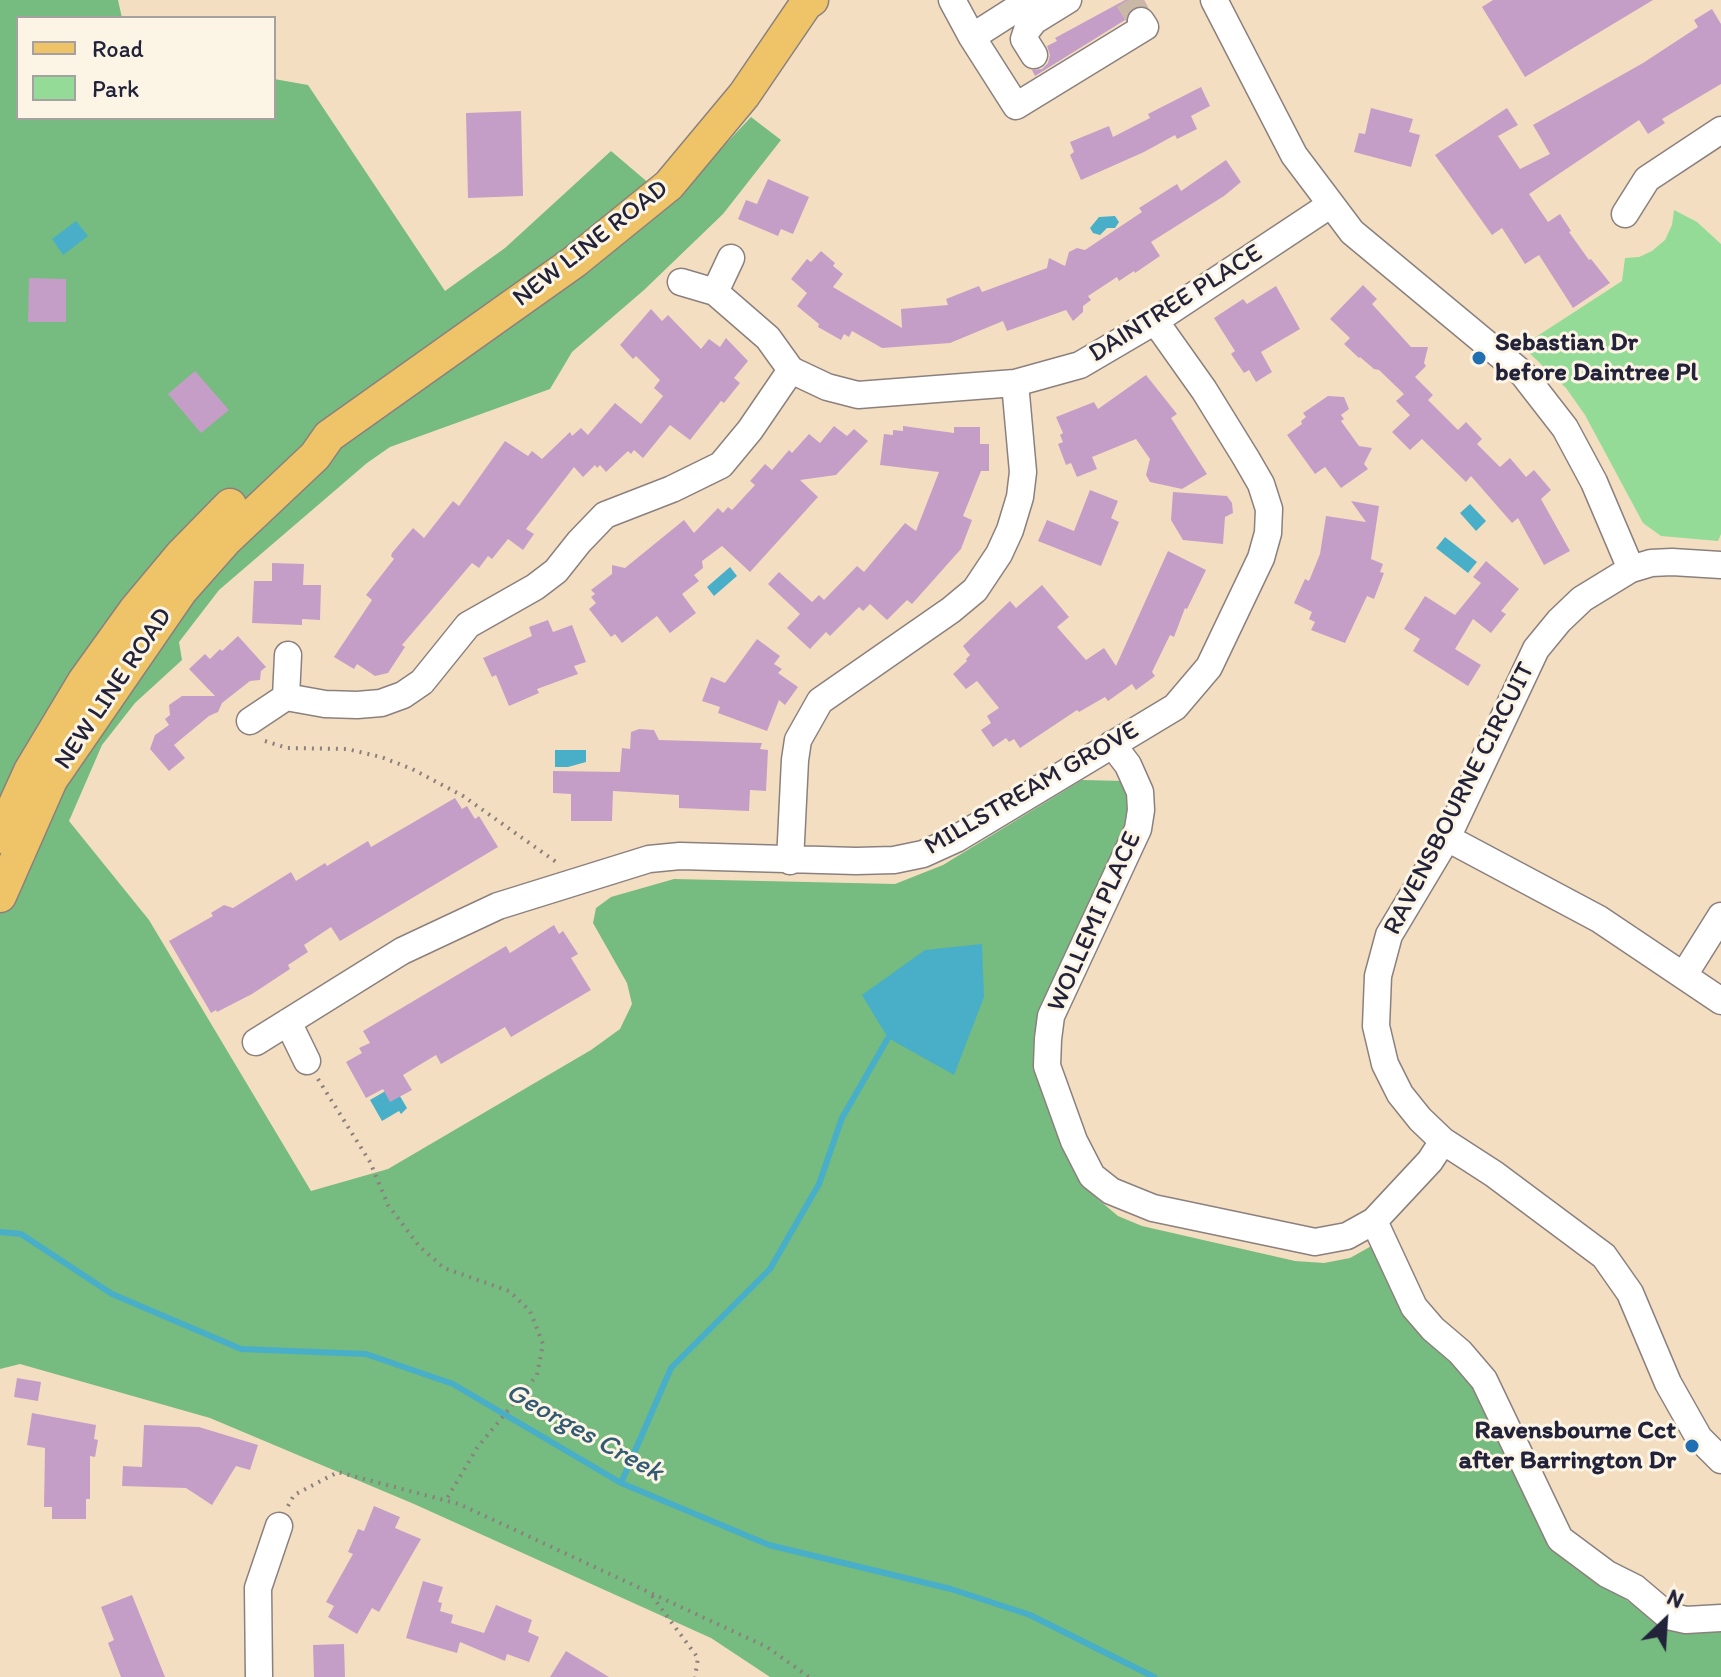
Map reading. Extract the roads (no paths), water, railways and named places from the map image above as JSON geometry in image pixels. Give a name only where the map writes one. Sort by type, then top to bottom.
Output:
[{"type":"main road","name":"NEW LINE ROAD","points":[[0,896],[51,780],[145,640],[181,591],[227,539],[315,456],[329,436],[574,262],[669,185],[744,95],[808,1]]},
{"type":"main road","name":"NEW LINE ROAD","points":[[0,837],[30,771],[84,681],[144,599],[181,555],[241,493],[303,442],[329,436]]},
{"type":"street","points":[[952,0],[1016,106],[1045,72],[1145,27],[1141,21]]},
{"type":"street","points":[[972,37],[1030,0]]},
{"type":"street","points":[[1045,72],[1024,39],[1034,21],[1068,0]]},
{"type":"street","points":[[1214,0],[1294,155],[1352,232],[1523,374],[1565,428],[1594,482],[1631,569]]},
{"type":"street","points":[[1625,214],[1647,179],[1721,130]]},
{"type":"street","name":"DAINTREE PLACE","points":[[681,282],[715,292],[768,338],[791,370],[827,387],[858,395],[1015,383],[1080,365],[1155,321],[1330,205]]},
{"type":"street","points":[[715,292],[731,258]]},
{"type":"street","name":"MILLSTREAM GROVE","points":[[256,1042],[402,951],[498,906],[649,859],[680,856],[790,861],[894,860],[923,854],[956,839],[1175,707],[1209,667],[1261,558],[1268,533],[1269,509],[1261,484],[1204,390],[1155,321]]},
{"type":"street","points":[[250,721],[286,697],[325,704],[357,705],[381,703],[403,695],[422,682],[468,625],[535,587],[556,571],[605,515],[672,489],[721,465],[750,430],[791,370]]},
{"type":"street","points":[[790,861],[798,740],[820,701],[951,610],[975,590],[999,554],[1020,497],[1023,472],[1015,383]]},
{"type":"street","name":"RAVENSBOURNE CIRCUIT","points":[[1721,565],[1672,562],[1651,563],[1631,569],[1582,599],[1536,649],[1447,838],[1389,935],[1378,976],[1376,1026],[1385,1064],[1400,1094],[1420,1119],[1443,1141],[1494,1174],[1604,1256],[1630,1293],[1668,1383],[1699,1438],[1721,1460]]},
{"type":"street","points":[[286,697],[288,655]]},
{"type":"street","name":"WOLLEMI PLACE","points":[[1112,744],[1128,765],[1140,792],[1138,829],[1051,1016],[1048,1039],[1047,1066],[1074,1141],[1092,1176],[1111,1191],[1153,1208],[1315,1242],[1347,1236],[1374,1221],[1430,1161],[1443,1141]]},
{"type":"street","points":[[1447,838],[1599,919],[1721,1001]]},
{"type":"street","points":[[1684,975],[1721,916]]},
{"type":"street","points":[[288,1022],[307,1061]]},
{"type":"street","points":[[1374,1221],[1414,1307],[1484,1380],[1560,1539],[1607,1574],[1635,1588],[1668,1616],[1686,1620],[1721,1618]]},
{"type":"street","points":[[259,1677],[258,1588],[279,1526]]},
{"type":"water","points":[[1115,216],[1119,222],[1115,228],[1107,228],[1100,235],[1093,233],[1090,228],[1099,217]]},
{"type":"water","points":[[76,221],[88,236],[63,255],[52,239]]},
{"type":"water","points":[[1470,504],[1486,521],[1476,531],[1460,513]]},
{"type":"water","points":[[1445,537],[1477,562],[1468,573],[1436,548]]},
{"type":"water","points":[[730,567],[737,576],[714,596],[707,587]]},
{"type":"water","points":[[555,750],[586,750],[586,762],[555,767]]},
{"type":"water","points":[[982,944],[984,997],[954,1075],[888,1038],[862,995],[925,950]]},
{"type":"water","points":[[394,1086],[407,1108],[401,1114],[399,1111],[382,1121],[370,1100]]},
{"type":"waterway","points":[[621,1483],[671,1368],[770,1269],[819,1184],[842,1118],[888,1038]]},
{"type":"waterway","name":"Georges Creek","points":[[0,1232],[21,1234],[112,1294],[241,1349],[366,1354],[453,1384],[621,1483],[769,1545],[951,1589],[1030,1615],[1154,1677]]},
{"type":"tunnel","points":[[1128,0],[1141,21]]},
{"type":"place","name":"Sebastian Dr before Daintree Pl","points":[[1479,358]]},
{"type":"place","name":"Ravensbourne Cct after Barrington Dr","points":[[1692,1446]]}]
